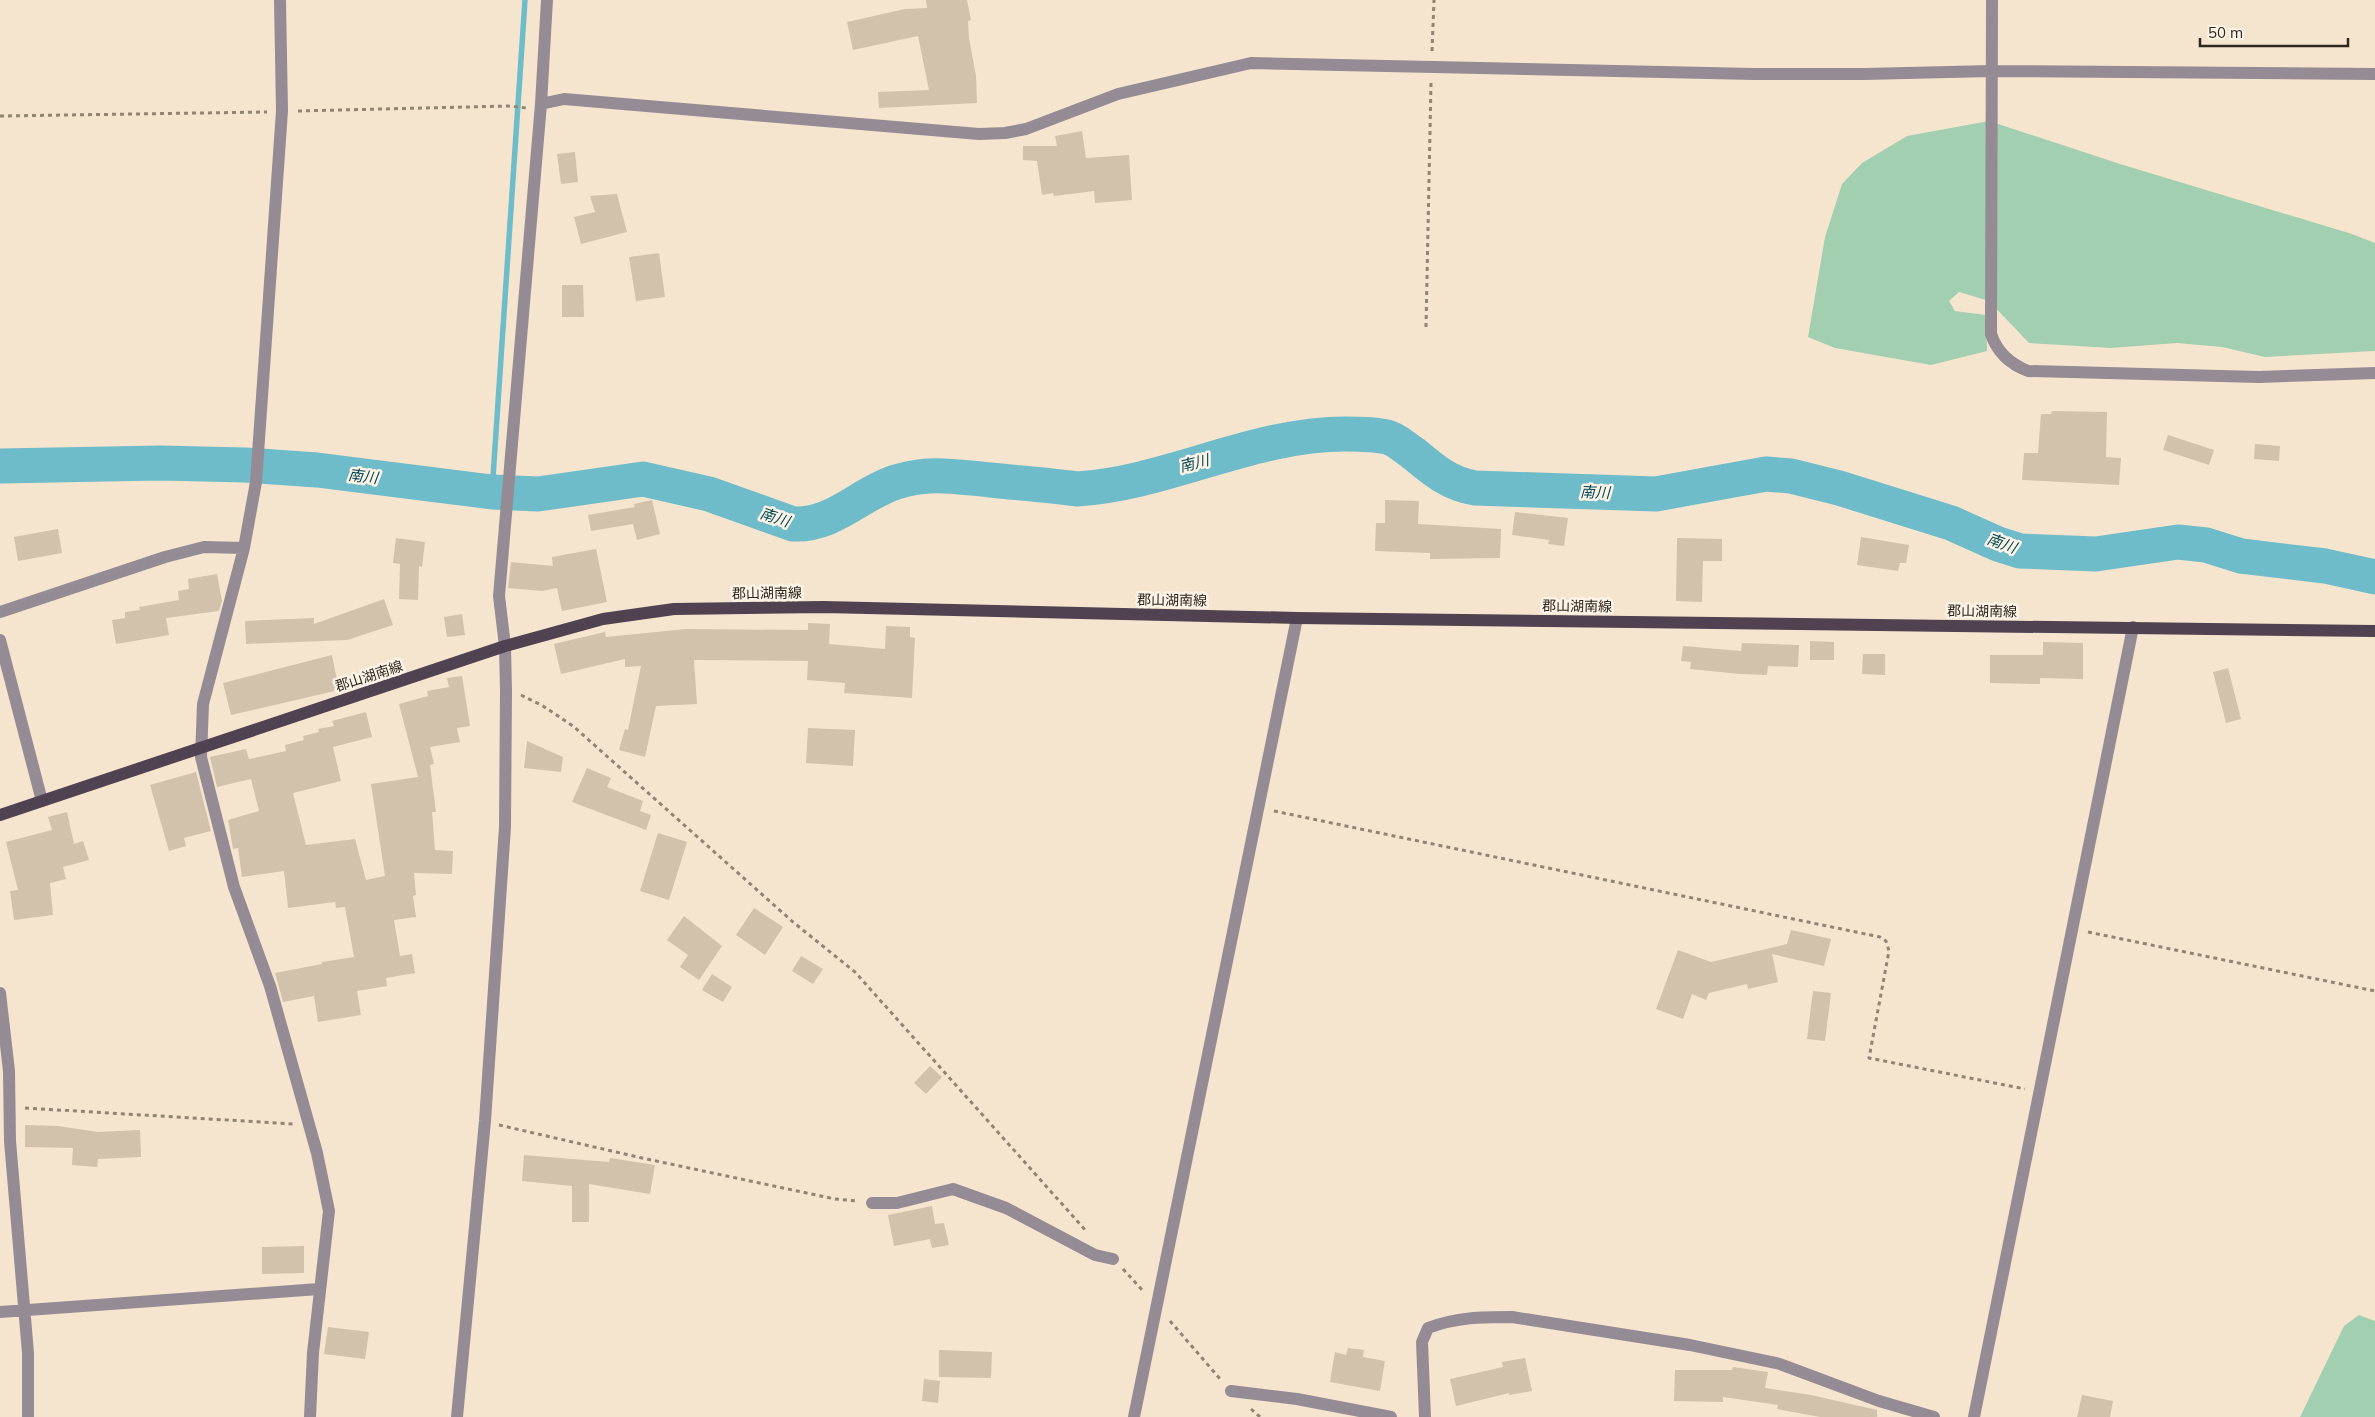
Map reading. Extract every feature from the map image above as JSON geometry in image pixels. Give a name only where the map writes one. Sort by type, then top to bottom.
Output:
[{"type":"main road","name":"郡山湖南線","points":[[0,815],[505,646],[603,619],[674,609],[824,607],[1297,618],[2375,631]]},
{"type":"street","points":[[280,0],[282,111],[256,482],[244,548],[203,704],[202,765],[234,887],[270,986],[308,1122],[329,1211],[324,1268],[319,1289],[310,1417]]},
{"type":"street","points":[[457,1417],[485,1121],[505,827],[505,646],[499,596],[536,106],[547,0]]},
{"type":"street","points":[[1992,0],[1991,334],[1994,342],[2007,359],[2028,371],[2259,377],[2375,373]]},
{"type":"street","points":[[536,106],[564,99],[979,134],[1005,133],[1026,129],[1118,94],[1251,63],[1764,74],[1991,71],[2375,74]]},
{"type":"street","points":[[0,612],[166,557],[204,547],[244,548]]},
{"type":"street","points":[[1134,1417],[1297,618]]},
{"type":"street","points":[[1974,1417],[2132,627]]},
{"type":"street","points":[[0,640],[42,801]]},
{"type":"street","points":[[0,993],[9,1071],[10,1141],[28,1352],[28,1417]]},
{"type":"street","points":[[872,1202],[897,1203],[953,1189],[1006,1208],[1096,1256],[1113,1259]]},
{"type":"street","points":[[0,1312],[319,1289]]},
{"type":"street","points":[[1425,1417],[1422,1342],[1428,1328],[1450,1320],[1512,1317],[1680,1343],[1780,1364],[1879,1401],[1934,1417]]},
{"type":"street","points":[[1231,1391],[1298,1399],[1391,1417]]},
{"type":"path","points":[[1426,327],[1434,0]]},
{"type":"path","points":[[0,116],[536,106]]},
{"type":"path","points":[[506,691],[543,706],[573,726],[793,922],[854,972],[1088,1234]]},
{"type":"path","points":[[1259,807],[1880,936],[1886,941],[1889,951],[1869,1058],[2039,1092]]},
{"type":"path","points":[[2072,929],[2375,991]]},
{"type":"path","points":[[10,1107],[293,1124],[308,1122]]},
{"type":"path","points":[[485,1121],[661,1162],[835,1199],[872,1202]]},
{"type":"path","points":[[1113,1259],[1231,1391],[1260,1417]]},
{"type":"green space","points":[[1989,121],[2120,164],[2352,234],[2375,243],[2375,351],[2265,357],[2222,347],[2177,343],[2111,348],[2029,343],[1989,301],[1959,292],[1949,301],[1955,311],[1986,315],[1987,351],[1931,365],[1835,348],[1808,337],[1825,237],[1842,184],[1862,163],[1907,136]]},
{"type":"green space","points":[[2359,1315],[2375,1321],[2375,1417],[2300,1417],[2344,1326]]},
{"type":"building","points":[[926,0],[967,0],[971,20],[968,21],[969,38],[976,76],[977,103],[879,108],[878,92],[929,90],[918,36],[853,50],[847,22],[905,9],[927,8]]},
{"type":"building","points":[[1082,131],[1086,158],[1129,155],[1132,200],[1095,203],[1094,191],[1054,196],[1053,193],[1042,195],[1037,161],[1023,160],[1023,146],[1057,146],[1055,136]]},
{"type":"building","points":[[575,152],[578,182],[561,184],[557,154]]},
{"type":"building","points":[[617,194],[627,232],[581,244],[574,217],[595,212],[590,196]]},
{"type":"building","points":[[659,253],[665,297],[636,301],[629,257]]},
{"type":"building","points":[[562,285],[583,285],[584,317],[562,317]]},
{"type":"building","points":[[2052,411],[2107,412],[2106,457],[2121,458],[2119,485],[2022,480],[2024,453],[2038,453],[2041,414],[2051,414]]},
{"type":"building","points":[[2168,435],[2214,450],[2209,465],[2163,450]]},
{"type":"building","points":[[2255,444],[2280,446],[2279,461],[2254,459]]},
{"type":"building","points":[[652,500],[660,534],[637,540],[633,524],[591,531],[588,515],[635,507],[634,504]]},
{"type":"building","points":[[1385,500],[1419,501],[1418,524],[1501,529],[1500,558],[1430,559],[1430,553],[1375,551],[1376,523],[1385,523]]},
{"type":"building","points":[[1515,512],[1568,518],[1564,546],[1548,544],[1549,540],[1512,535]]},
{"type":"building","points":[[58,529],[62,553],[18,561],[14,537]]},
{"type":"building","points":[[1861,537],[1909,545],[1906,563],[1900,563],[1898,571],[1857,565]]},
{"type":"building","points":[[396,538],[425,542],[422,567],[419,566],[418,600],[399,599],[400,564],[393,563]]},
{"type":"building","points":[[1677,538],[1722,539],[1722,561],[1703,561],[1702,602],[1676,601]]},
{"type":"building","points":[[596,549],[607,602],[562,611],[557,588],[542,591],[508,588],[511,562],[553,566],[552,557]]},
{"type":"building","points":[[217,574],[222,601],[219,611],[166,618],[169,635],[116,644],[112,620],[125,618],[125,612],[140,610],[139,607],[179,600],[178,591],[189,589],[188,579]]},
{"type":"building","points":[[384,599],[393,625],[347,640],[246,644],[245,621],[314,618],[314,624]]},
{"type":"building","points":[[462,614],[465,635],[447,637],[444,617]]},
{"type":"building","points":[[808,623],[830,624],[829,644],[885,649],[886,626],[910,627],[910,637],[915,638],[912,698],[844,693],[845,683],[807,680],[808,661],[694,660],[697,704],[656,706],[645,757],[619,750],[625,729],[628,730],[641,666],[625,667],[625,659],[561,674],[554,644],[605,632],[606,637],[686,629],[808,630]]},
{"type":"building","points":[[1810,641],[1834,642],[1834,660],[1810,660]]},
{"type":"building","points":[[2043,642],[2083,643],[2083,679],[2040,678],[2040,684],[1990,683],[1990,655],[2043,655]]},
{"type":"building","points":[[1742,643],[1799,645],[1798,667],[1768,666],[1767,675],[1740,674],[1690,669],[1691,662],[1681,661],[1683,646],[1741,651]]},
{"type":"building","points":[[1863,654],[1885,654],[1885,675],[1862,674]]},
{"type":"building","points":[[332,655],[339,690],[231,715],[223,683]]},
{"type":"building","points":[[2228,668],[2241,719],[2226,723],[2213,672]]},
{"type":"building","points":[[462,676],[470,726],[457,728],[460,742],[430,747],[434,764],[430,765],[436,812],[432,812],[435,850],[453,851],[452,874],[414,873],[416,895],[413,896],[416,917],[394,920],[400,956],[412,954],[415,973],[386,978],[387,986],[357,991],[361,1015],[318,1022],[314,996],[283,1002],[275,973],[354,957],[345,907],[336,908],[335,902],[288,908],[284,871],[242,877],[238,848],[233,849],[228,820],[259,811],[251,779],[217,787],[210,757],[246,749],[249,759],[286,751],[285,745],[304,740],[303,736],[319,732],[318,729],[334,726],[332,721],[366,712],[372,737],[333,747],[341,781],[293,793],[306,845],[355,839],[366,880],[385,876],[371,784],[418,777],[399,704],[428,696],[427,691],[449,687],[447,678]]},
{"type":"building","points":[[808,728],[855,730],[853,766],[806,763]]},
{"type":"building","points":[[527,741],[563,757],[561,772],[524,768]]},
{"type":"building","points":[[587,768],[611,778],[607,787],[643,801],[640,811],[651,815],[646,830],[572,802]]},
{"type":"building","points":[[196,772],[211,831],[184,838],[186,846],[169,851],[150,785]]},
{"type":"building","points":[[67,812],[74,844],[83,841],[89,860],[63,867],[66,879],[50,883],[53,915],[14,920],[10,891],[18,890],[6,842],[52,830],[48,817]]},
{"type":"building","points":[[658,833],[687,842],[669,900],[640,891]]},
{"type":"building","points":[[754,908],[783,927],[765,955],[736,935]]},
{"type":"building","points":[[684,916],[722,946],[699,980],[680,967],[688,955],[667,940]]},
{"type":"building","points":[[1791,930],[1831,939],[1824,966],[1772,954],[1778,982],[1748,989],[1747,984],[1709,993],[1706,1000],[1692,994],[1683,1019],[1656,1009],[1678,950],[1711,962],[1787,944]]},
{"type":"building","points":[[801,956],[823,969],[813,984],[792,971]]},
{"type":"building","points":[[712,974],[732,987],[723,1002],[702,990]]},
{"type":"building","points":[[1813,991],[1831,993],[1825,1041],[1807,1039]]},
{"type":"building","points":[[930,1066],[942,1077],[926,1094],[914,1083]]},
{"type":"building","points":[[25,1125],[58,1126],[98,1132],[140,1130],[141,1157],[98,1159],[97,1167],[72,1165],[73,1148],[25,1147]]},
{"type":"building","points":[[524,1155],[609,1162],[610,1158],[655,1165],[650,1194],[589,1184],[589,1222],[572,1222],[572,1186],[522,1181]]},
{"type":"building","points":[[932,1206],[935,1224],[944,1223],[949,1245],[932,1248],[930,1239],[894,1246],[888,1215]]},
{"type":"building","points":[[304,1246],[304,1273],[262,1274],[262,1247]]},
{"type":"building","points":[[328,1327],[369,1332],[365,1359],[324,1354]]},
{"type":"building","points":[[1348,1348],[1364,1350],[1363,1357],[1385,1361],[1380,1391],[1330,1382],[1335,1352],[1346,1355]]},
{"type":"building","points":[[939,1350],[992,1352],[991,1378],[939,1377]]},
{"type":"building","points":[[1525,1358],[1532,1391],[1509,1395],[1509,1393],[1456,1406],[1450,1379],[1503,1367],[1502,1362]]},
{"type":"building","points":[[1733,1367],[1768,1372],[1765,1388],[1811,1395],[1877,1410],[1877,1417],[1820,1417],[1777,1409],[1778,1405],[1723,1397],[1723,1402],[1674,1401],[1675,1370],[1732,1370]]},
{"type":"building","points":[[924,1379],[940,1381],[938,1403],[922,1401]]},
{"type":"building","points":[[2082,1395],[2113,1401],[2110,1417],[2077,1417]]},
{"type":"waterway","points":[[492,492],[525,0]]},
{"type":"waterway","name":"南川","points":[[0,466],[161,463],[245,465],[317,470],[492,492],[538,494],[643,479],[709,494],[793,524],[821,520],[834,515],[883,487],[920,477],[954,476],[1077,489],[1145,478],[1277,442],[1311,436],[1366,434],[1394,440],[1441,475],[1457,483],[1475,488],[1656,494],[1766,474],[1791,476],[1839,488],[1951,523],[1998,544],[2020,551],[2096,554],[2178,542],[2206,545],[2241,556],[2325,566],[2375,577]]}]
